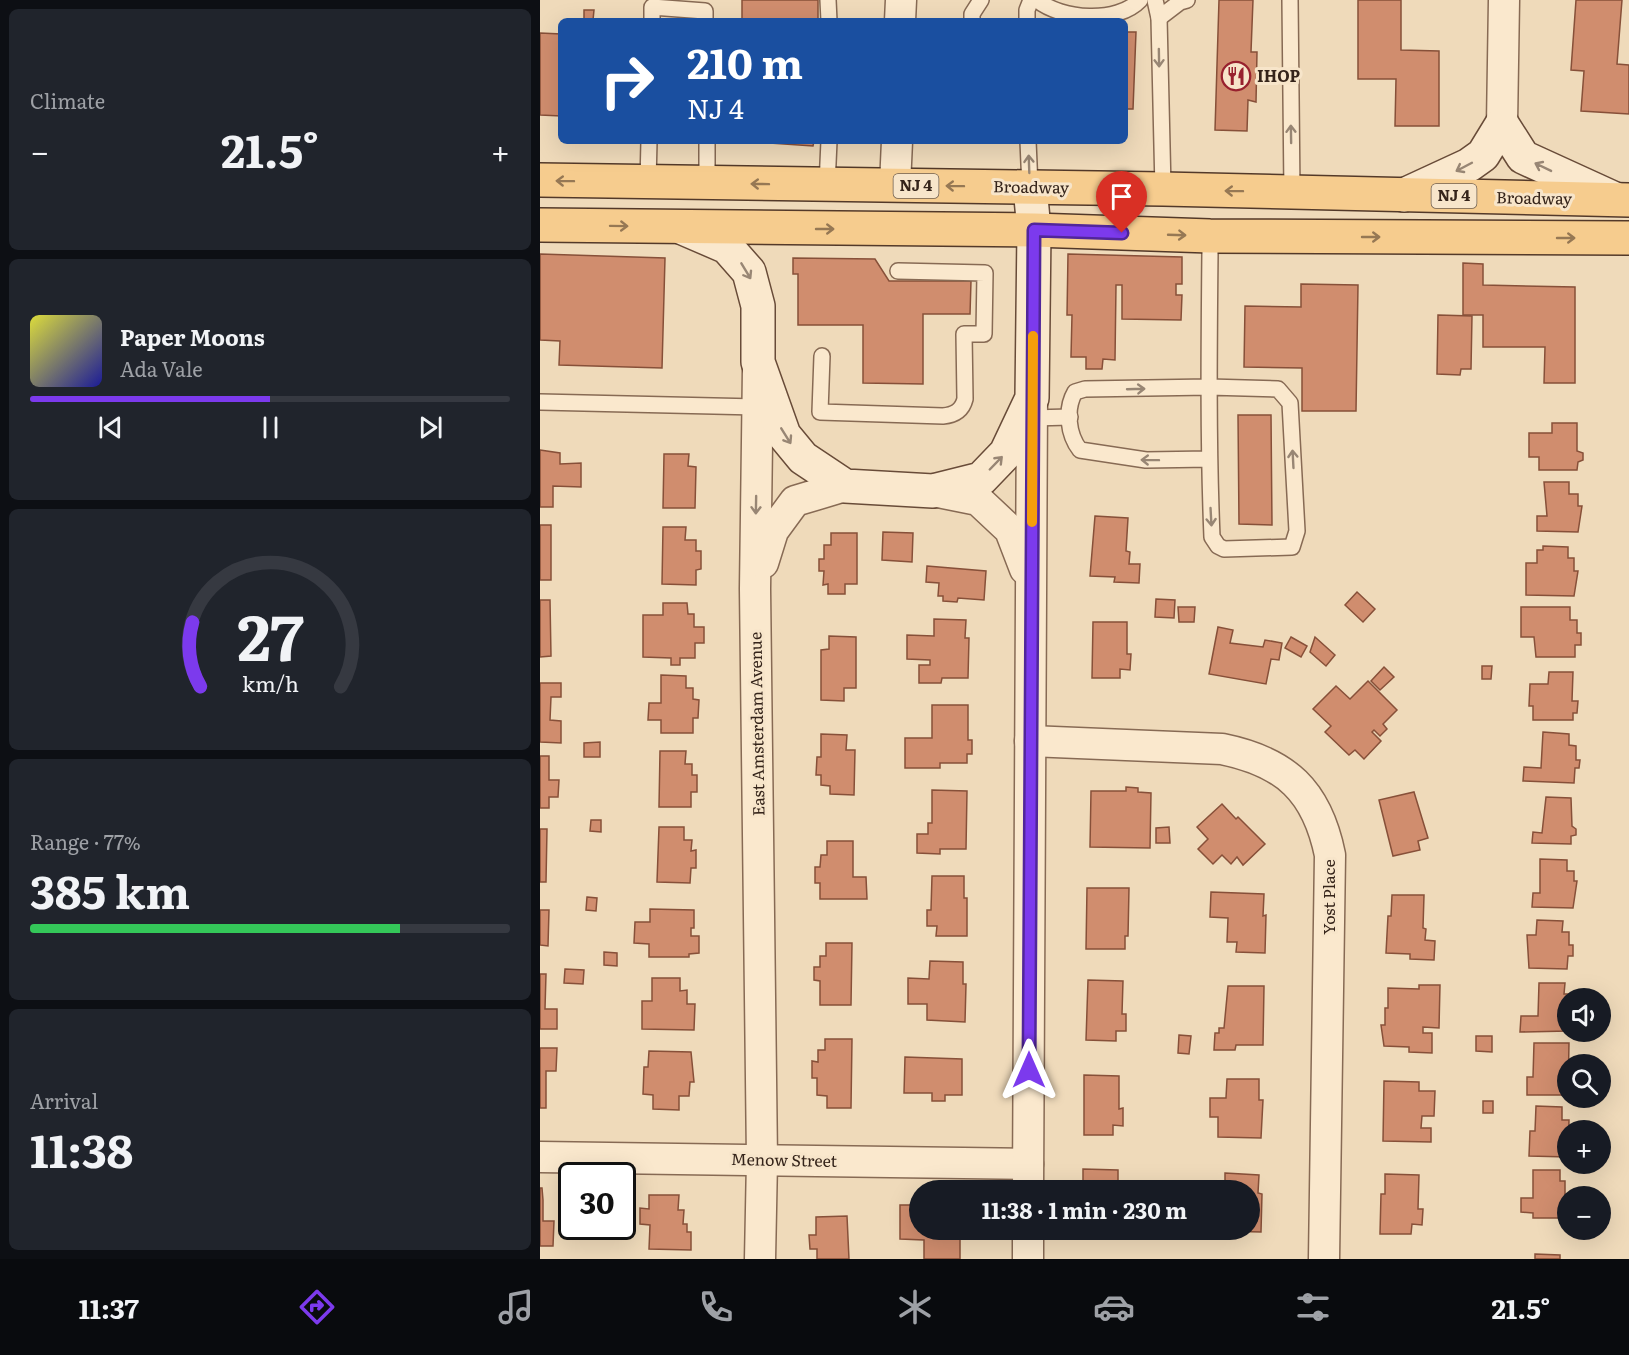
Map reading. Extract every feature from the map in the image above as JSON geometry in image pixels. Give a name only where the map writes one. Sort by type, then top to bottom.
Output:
[{"type":"main road","name":"Broadway","points":[[540,180],[1163,189],[1622,200]]},
{"type":"main road","points":[[540,225],[1034,230],[1210,236],[1629,238]]},
{"type":"street","points":[[900,18],[901,0]]},
{"type":"street","points":[[1404,195],[1469,165],[1483,155],[1502,124],[1504,0]]},
{"type":"street","points":[[1502,124],[1523,157],[1622,200]]},
{"type":"street","points":[[895,185],[897,144]]},
{"type":"street","points":[[1028,1178],[1034,230],[1030,187]]},
{"type":"street","name":"East Amsterdam Avenue","points":[[683,228],[727,247],[749,272],[758,306],[755,589],[762,1160],[760,1259]]},
{"type":"street","points":[[758,363],[784,435],[803,458],[845,486]]},
{"type":"street","points":[[933,491],[981,479],[1006,453],[1032,408]]},
{"type":"street","points":[[755,589],[773,531],[795,501],[845,486],[933,491],[978,500],[1010,530],[1031,586]]},
{"type":"street","name":"Yost Place","points":[[1030,741],[1222,749],[1250,754],[1274,765],[1295,781],[1312,802],[1324,827],[1330,855],[1324,1259]]},
{"type":"street","name":"Menow Street","points":[[540,1156],[762,1160],[1028,1178]]},
{"type":"street","points":[[1028,1240],[1028,1259]]},
{"type":"lane","points":[[828,0],[829,18]]},
{"type":"lane","points":[[972,18],[981,0]]},
{"type":"lane","points":[[1027,18],[1031,0]]},
{"type":"lane","points":[[1037,0],[1055,12],[1066,15],[1113,15],[1132,9],[1140,0]]},
{"type":"lane","points":[[1155,0],[1159,18],[1163,189]]},
{"type":"lane","points":[[1159,18],[1180,2],[1187,0]]},
{"type":"lane","points":[[1290,0],[1292,192]]},
{"type":"lane","points":[[652,18],[652,7],[705,11],[705,18]]},
{"type":"lane","points":[[648,182],[649,144]]},
{"type":"lane","points":[[707,144],[707,183]]},
{"type":"lane","points":[[827,185],[829,144]]},
{"type":"lane","points":[[1028,144],[1030,187]]},
{"type":"lane","points":[[1209,459],[1146,460],[1091,454],[1080,450],[1072,440],[1069,402],[1075,392],[1085,389],[1209,387],[1278,389],[1288,398],[1297,531],[1292,547],[1224,549],[1218,546],[1212,537],[1209,459],[1209,387],[1210,236]]},
{"type":"lane","points":[[822,356],[820,412],[943,416],[956,413],[961,408],[965,399],[964,334],[984,334],[985,273],[898,271]]},
{"type":"lane","points":[[540,402],[757,407]]},
{"type":"lane","points":[[1032,408],[1070,417]]},
{"type":"building","points":[[742,0],[818,0],[818,18],[742,18]]},
{"type":"building","name":"IHOP","points":[[1219,0],[1253,0],[1251,52],[1257,52],[1256,102],[1248,100],[1247,131],[1215,130]]},
{"type":"building","points":[[1358,0],[1401,0],[1401,50],[1439,51],[1439,126],[1395,126],[1396,79],[1358,79]]},
{"type":"building","points":[[1576,0],[1622,0],[1617,64],[1629,65],[1629,114],[1581,111],[1584,71],[1571,70]]},
{"type":"building","points":[[584,10],[594,10],[593,18],[584,18]]},
{"type":"building","points":[[1128,32],[1136,32],[1133,109],[1128,109]]},
{"type":"building","points":[[540,33],[558,34],[558,116],[540,115]]},
{"type":"building","points":[[783,144],[813,144],[813,146]]},
{"type":"building","points":[[540,254],[665,258],[662,368],[559,365],[560,341],[540,340]]},
{"type":"building","points":[[1068,254],[1182,257],[1182,284],[1176,284],[1176,295],[1182,295],[1181,320],[1122,319],[1122,285],[1116,285],[1115,360],[1103,359],[1102,369],[1086,369],[1086,357],[1071,357],[1072,315],[1067,315]]},
{"type":"building","points":[[793,258],[875,259],[889,281],[971,281],[970,314],[923,314],[923,384],[863,383],[863,325],[798,325],[798,274],[793,274]]},
{"type":"building","points":[[1463,263],[1483,264],[1483,285],[1575,287],[1575,383],[1544,383],[1545,347],[1483,347],[1483,315],[1463,315]]},
{"type":"building","points":[[1301,284],[1358,285],[1356,411],[1302,411],[1302,368],[1244,367],[1245,306],[1301,307]]},
{"type":"building","points":[[1438,315],[1472,316],[1471,369],[1461,369],[1460,375],[1437,374]]},
{"type":"building","points":[[1238,415],[1271,415],[1272,525],[1239,524]]},
{"type":"building","points":[[1552,423],[1577,423],[1577,451],[1583,453],[1583,460],[1578,462],[1577,470],[1539,470],[1539,457],[1529,457],[1529,433],[1552,433]]},
{"type":"building","points":[[540,450],[560,453],[560,464],[581,463],[581,487],[553,486],[553,507],[540,507]]},
{"type":"building","points":[[664,454],[689,454],[688,466],[696,467],[695,508],[663,508]]},
{"type":"building","points":[[1544,482],[1569,482],[1569,494],[1578,494],[1578,506],[1582,506],[1578,532],[1537,531],[1537,516],[1547,516]]},
{"type":"building","points":[[1095,516],[1128,518],[1126,551],[1130,552],[1129,564],[1140,564],[1139,583],[1114,582],[1115,577],[1090,576]]},
{"type":"building","points":[[540,525],[551,525],[551,580],[540,580]]},
{"type":"building","points":[[663,527],[686,527],[685,540],[696,540],[696,551],[701,551],[701,569],[696,570],[696,585],[662,584]]},
{"type":"building","points":[[883,532],[913,533],[912,562],[882,560]]},
{"type":"building","points":[[831,533],[857,533],[857,584],[845,584],[845,594],[828,594],[828,584],[823,585],[824,571],[819,571],[819,559],[824,559],[824,545],[831,545]]},
{"type":"building","points":[[1543,546],[1568,547],[1568,558],[1574,558],[1574,571],[1578,571],[1574,596],[1526,595],[1526,563],[1537,563],[1537,550],[1543,550]]},
{"type":"building","points":[[927,566],[986,571],[984,600],[958,598],[957,602],[943,601],[943,596],[938,596],[939,583],[926,582]]},
{"type":"building","points":[[1357,592],[1375,609],[1363,622],[1345,605]]},
{"type":"building","points":[[1156,599],[1175,600],[1174,618],[1155,617]]},
{"type":"building","points":[[540,600],[550,600],[551,656],[540,657]]},
{"type":"building","points":[[663,603],[687,603],[688,614],[694,614],[694,627],[704,627],[704,643],[695,643],[695,658],[680,658],[680,665],[671,665],[671,658],[643,657],[643,615],[663,615]]},
{"type":"building","points":[[1178,607],[1195,607],[1194,622],[1179,622]]},
{"type":"building","points":[[1521,607],[1570,607],[1570,620],[1577,620],[1577,633],[1581,633],[1581,645],[1575,645],[1575,657],[1536,657],[1534,637],[1521,637]]},
{"type":"building","points":[[934,619],[966,620],[965,638],[969,638],[968,678],[942,678],[941,683],[919,683],[919,665],[930,665],[930,660],[907,659],[907,635],[934,636]]},
{"type":"building","points":[[1093,622],[1127,622],[1127,654],[1131,654],[1130,670],[1120,669],[1120,678],[1092,678]]},
{"type":"building","points":[[1218,627],[1233,630],[1230,643],[1263,647],[1265,640],[1282,643],[1279,660],[1271,659],[1266,684],[1209,674]]},
{"type":"building","points":[[829,636],[856,637],[856,688],[844,688],[844,701],[821,700],[821,650],[829,649]]},
{"type":"building","points":[[1291,637],[1307,646],[1301,657],[1285,648]]},
{"type":"building","points":[[1315,637],[1335,655],[1326,666],[1310,652]]},
{"type":"building","points":[[1482,666],[1492,666],[1491,679],[1482,679]]},
{"type":"building","points":[[1384,667],[1394,677],[1380,690],[1371,681]]},
{"type":"building","points":[[1549,672],[1573,672],[1572,701],[1578,701],[1577,713],[1573,713],[1573,720],[1533,720],[1533,706],[1529,706],[1530,684],[1548,684]]},
{"type":"building","points":[[661,675],[686,676],[686,688],[693,688],[693,699],[699,700],[698,718],[693,718],[693,733],[661,733],[661,720],[648,720],[649,703],[661,703]]},
{"type":"building","points":[[1368,681],[1397,710],[1383,724],[1387,729],[1380,736],[1374,730],[1372,732],[1381,741],[1364,759],[1355,750],[1349,755],[1325,732],[1331,726],[1313,709],[1336,686],[1350,699]]},
{"type":"building","points":[[540,683],[561,683],[561,697],[551,697],[550,720],[561,721],[561,743],[540,742]]},
{"type":"building","points":[[932,705],[968,705],[968,740],[972,740],[972,754],[967,754],[967,763],[940,763],[940,768],[905,768],[905,738],[932,738]]},
{"type":"building","points":[[1543,732],[1569,734],[1569,745],[1576,746],[1576,760],[1580,760],[1579,768],[1575,768],[1574,783],[1523,781],[1524,767],[1541,768]]},
{"type":"building","points":[[821,734],[847,735],[846,750],[855,750],[854,795],[830,794],[830,786],[821,785],[821,775],[816,775],[817,757],[821,757]]},
{"type":"building","points":[[600,742],[600,757],[584,757],[584,743]]},
{"type":"building","points":[[660,751],[686,751],[685,764],[692,764],[692,775],[697,775],[697,792],[691,792],[691,807],[659,807]]},
{"type":"building","points":[[540,756],[549,756],[549,780],[559,780],[558,797],[549,797],[549,808],[540,808]]},
{"type":"building","points":[[1126,787],[1138,788],[1138,792],[1151,793],[1150,848],[1090,847],[1091,791],[1126,791]]},
{"type":"building","points":[[932,790],[967,791],[966,849],[940,849],[940,854],[917,853],[917,834],[928,834],[928,823],[932,823]]},
{"type":"building","points":[[1414,792],[1428,838],[1418,841],[1420,850],[1393,856],[1379,800]]},
{"type":"building","points":[[1546,797],[1571,798],[1572,826],[1576,829],[1576,835],[1571,836],[1571,844],[1532,843],[1533,832],[1542,833]]},
{"type":"building","points":[[1222,804],[1265,844],[1243,865],[1237,857],[1231,864],[1222,855],[1213,864],[1198,849],[1208,839],[1197,827]]},
{"type":"building","points":[[591,820],[601,820],[601,832],[590,831]]},
{"type":"building","points":[[659,827],[684,827],[684,840],[692,840],[691,851],[696,850],[696,868],[691,868],[690,883],[657,882]]},
{"type":"building","points":[[1169,827],[1170,843],[1156,843],[1156,828]]},
{"type":"building","points":[[540,829],[547,829],[546,882],[540,882]]},
{"type":"building","points":[[827,841],[853,841],[853,877],[866,877],[867,899],[820,899],[820,883],[815,883],[815,867],[820,867],[821,855],[827,855]]},
{"type":"building","points":[[1540,859],[1567,860],[1567,871],[1574,871],[1574,881],[1577,881],[1573,908],[1532,907],[1533,893],[1540,893]]},
{"type":"building","points":[[932,876],[964,876],[964,898],[967,898],[967,936],[936,936],[937,926],[927,926],[927,910],[931,910]]},
{"type":"building","points":[[1087,888],[1129,888],[1128,936],[1125,936],[1125,949],[1086,949]]},
{"type":"building","points":[[1211,892],[1264,894],[1265,953],[1236,952],[1237,942],[1227,942],[1228,918],[1210,917]]},
{"type":"building","points":[[1392,895],[1424,895],[1423,928],[1426,929],[1425,940],[1435,941],[1434,960],[1410,959],[1410,954],[1386,953],[1388,916],[1391,916]]},
{"type":"building","points":[[587,897],[597,898],[596,911],[586,910]]},
{"type":"building","points":[[650,909],[694,910],[694,928],[691,928],[691,936],[699,936],[699,953],[689,954],[689,957],[649,957],[649,944],[634,943],[635,922],[650,922]]},
{"type":"building","points":[[540,910],[549,910],[548,946],[540,945]]},
{"type":"building","points":[[1537,920],[1563,921],[1562,932],[1569,932],[1569,945],[1573,945],[1573,956],[1568,956],[1567,969],[1529,968],[1527,935],[1536,935]]},
{"type":"building","points":[[826,943],[852,943],[851,1005],[820,1005],[820,981],[814,980],[814,967],[820,967],[820,956],[826,956]]},
{"type":"building","points":[[604,952],[617,953],[617,966],[604,965]]},
{"type":"building","points":[[930,961],[963,962],[963,984],[966,984],[965,1022],[927,1020],[927,1004],[908,1004],[908,978],[929,979]]},
{"type":"building","points":[[565,969],[584,970],[583,984],[564,983]]},
{"type":"building","points":[[540,974],[546,974],[545,1009],[557,1009],[557,1029],[540,1029]]},
{"type":"building","points":[[652,978],[680,978],[680,991],[687,990],[687,1004],[695,1004],[694,1030],[642,1029],[642,1001],[652,1001]]},
{"type":"building","points":[[1088,980],[1123,981],[1122,1014],[1126,1014],[1126,1031],[1116,1031],[1116,1041],[1086,1040]]},
{"type":"building","points":[[1539,983],[1565,983],[1565,988],[1557,988],[1557,1031],[1520,1032],[1521,1016],[1538,1016]]},
{"type":"building","points":[[1419,985],[1440,985],[1439,1028],[1423,1027],[1423,1033],[1432,1033],[1432,1053],[1409,1052],[1409,1047],[1384,1046],[1381,1025],[1385,1025],[1388,988],[1419,989]]},
{"type":"building","points":[[1228,986],[1264,986],[1263,1045],[1236,1045],[1235,1050],[1214,1050],[1215,1033],[1219,1033],[1219,1028],[1224,1028]]},
{"type":"building","points":[[1179,1035],[1191,1036],[1189,1054],[1178,1053]]},
{"type":"building","points":[[1476,1036],[1492,1036],[1492,1052],[1476,1051]]},
{"type":"building","points":[[825,1039],[852,1039],[851,1108],[827,1108],[827,1096],[817,1095],[817,1078],[812,1078],[812,1061],[818,1062],[818,1050],[825,1050]]},
{"type":"building","points":[[1534,1043],[1569,1043],[1569,1054],[1557,1054],[1557,1095],[1527,1095],[1527,1077],[1533,1077]]},
{"type":"building","points":[[540,1048],[557,1048],[556,1071],[546,1071],[546,1108],[540,1108]]},
{"type":"building","points":[[649,1051],[691,1052],[694,1082],[690,1082],[689,1096],[679,1096],[679,1110],[653,1109],[653,1095],[643,1094],[644,1067],[648,1067]]},
{"type":"building","points":[[905,1057],[962,1059],[962,1095],[945,1095],[945,1101],[932,1101],[932,1093],[904,1093]]},
{"type":"building","points":[[1084,1075],[1119,1076],[1119,1109],[1123,1108],[1123,1126],[1113,1125],[1113,1135],[1084,1135]]},
{"type":"building","points":[[1227,1079],[1259,1079],[1259,1100],[1263,1100],[1261,1138],[1218,1137],[1218,1117],[1210,1117],[1210,1098],[1226,1098]]},
{"type":"building","points":[[1384,1081],[1419,1082],[1419,1091],[1435,1091],[1434,1116],[1422,1116],[1421,1128],[1431,1128],[1431,1142],[1383,1141]]},
{"type":"building","points":[[1483,1101],[1493,1101],[1493,1113],[1483,1113]]},
{"type":"building","points":[[1536,1106],[1562,1108],[1562,1120],[1557,1120],[1557,1157],[1529,1156],[1530,1131],[1535,1131]]},
{"type":"building","points":[[1083,1169],[1118,1170],[1118,1180],[1083,1180]]},
{"type":"building","points":[[1533,1170],[1557,1170],[1557,1174],[1560,1174],[1560,1181],[1565,1181],[1565,1186],[1557,1186],[1557,1218],[1533,1218],[1533,1213],[1521,1212],[1521,1198],[1533,1198]]},
{"type":"building","points":[[1225,1173],[1259,1175],[1259,1180],[1225,1180]]},
{"type":"building","points":[[1385,1174],[1419,1175],[1418,1209],[1423,1209],[1422,1225],[1412,1224],[1411,1234],[1380,1234],[1381,1194],[1385,1194]]},
{"type":"building","points":[[540,1188],[542,1188],[543,1221],[554,1221],[553,1246],[540,1246]]},
{"type":"building","points":[[1260,1194],[1262,1194],[1260,1232]]},
{"type":"building","points":[[649,1195],[679,1195],[678,1210],[684,1210],[683,1224],[687,1224],[687,1232],[691,1232],[691,1250],[649,1249],[650,1225],[640,1224],[640,1208],[649,1209]]},
{"type":"building","points":[[900,1205],[909,1205],[909,1239],[900,1239]]},
{"type":"building","points":[[847,1216],[849,1259],[817,1259],[817,1249],[810,1249],[809,1235],[816,1235],[816,1217]]},
{"type":"building","points":[[924,1240],[960,1240],[960,1259],[924,1259]]},
{"type":"building","points":[[1535,1254],[1560,1255],[1560,1259],[1535,1259]]},
{"type":"slow traffic","points":[[1032,522],[1033,336]]},
{"type":"place","name":"IHOP","points":[[1236,76]]},
{"type":"route","points":[[1029,1070],[1034,230],[1122,233]]}]
